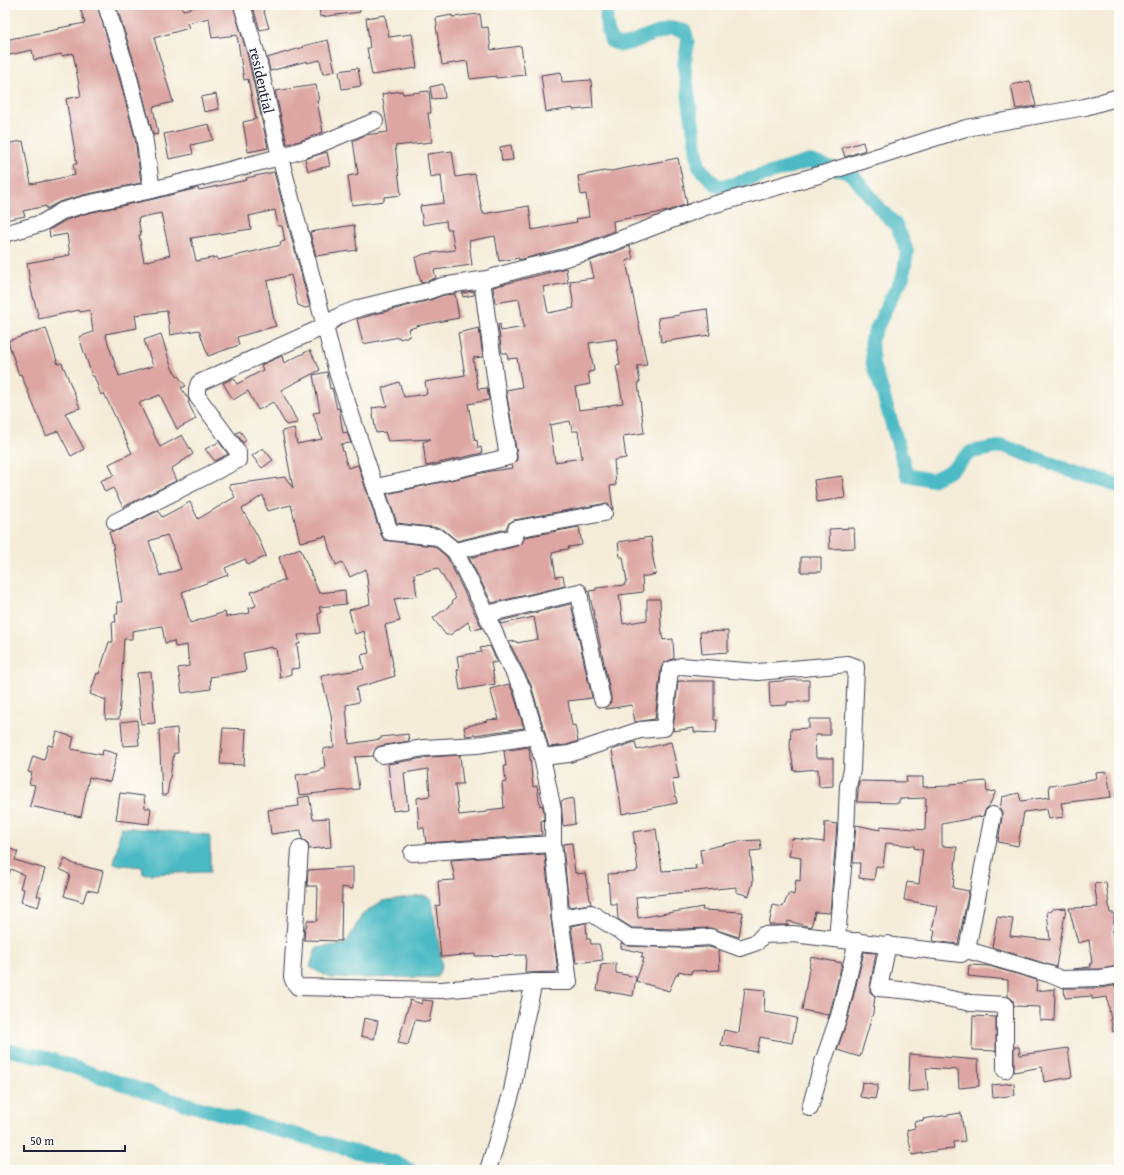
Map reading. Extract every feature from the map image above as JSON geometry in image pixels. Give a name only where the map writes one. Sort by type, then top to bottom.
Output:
[{"type":"street","points":[[106,5],[127,70],[144,136],[152,190]]},
{"type":"street","name":"residential","points":[[242,5],[257,55],[280,157],[337,372],[390,532],[438,537],[455,551]]},
{"type":"street","points":[[115,522],[238,460],[238,452],[198,396],[197,389],[199,383],[325,326],[339,316],[359,308],[428,292],[442,286],[482,280],[587,252],[705,207],[822,174],[966,128],[1085,107],[1119,97]]},
{"type":"street","points":[[5,234],[42,223],[62,211],[86,204],[152,190],[280,157],[318,145],[374,121]]},
{"type":"street","points":[[376,487],[508,457],[482,280]]},
{"type":"street","points":[[300,848],[292,977],[298,987],[441,990],[534,982],[569,982],[560,918],[553,844],[553,810],[542,757],[522,688],[503,652],[487,614],[455,551],[515,537],[516,529],[604,513]]},
{"type":"street","points":[[487,614],[579,592],[602,699]]},
{"type":"street","points":[[542,757],[569,754],[640,730],[664,728],[670,670],[681,666],[758,672],[848,664],[856,667],[852,770],[848,786],[838,939]]},
{"type":"street","points":[[382,755],[424,748],[477,744],[536,736]]},
{"type":"street","points":[[560,918],[591,913],[629,937],[672,939],[710,937],[740,948],[757,942],[763,935],[793,934],[888,944],[961,954],[967,950],[993,815]]},
{"type":"street","points":[[412,854],[553,844]]},
{"type":"street","points":[[810,1108],[839,1016],[857,941]]},
{"type":"street","points":[[888,944],[879,988],[912,991],[971,1003],[1005,1006],[1005,1070]]},
{"type":"street","points":[[967,950],[1049,974],[1061,979],[1101,978],[1119,975]]},
{"type":"street","points":[[488,1170],[512,1091],[534,982]]},
{"type":"water","points":[[121,827],[210,835],[210,872],[143,874],[142,867],[114,864]]},
{"type":"water","points":[[423,895],[432,899],[442,966],[437,977],[330,978],[310,967],[316,948],[346,944],[362,915],[382,901]]},
{"type":"building","points":[[79,5],[97,5],[118,73],[135,138],[141,183],[83,195],[59,202],[46,209],[46,206],[23,211],[25,216],[5,220],[5,144],[23,141],[31,184],[75,175],[73,164],[77,164],[66,99],[81,96],[73,53],[34,60],[32,50],[5,56],[5,40],[85,23]]},
{"type":"building","points":[[116,5],[182,5],[183,10],[205,5],[233,5],[248,57],[268,148],[248,152],[243,122],[256,119],[248,79],[244,80],[237,35],[212,38],[209,18],[187,23],[189,28],[154,38],[173,102],[153,107],[158,134],[153,135],[136,68]]},
{"type":"building","points":[[252,5],[262,5],[269,28],[260,30]]},
{"type":"building","points":[[319,5],[359,5],[360,12],[320,17]]},
{"type":"building","points":[[480,14],[482,28],[488,27],[491,50],[521,46],[525,75],[470,79],[467,61],[442,65],[436,18],[452,15],[452,17]]},
{"type":"building","points":[[385,15],[389,37],[412,34],[417,68],[372,75],[367,48],[370,48],[366,18]]},
{"type":"building","points":[[328,40],[335,71],[323,74],[320,60],[307,63],[307,61],[270,71],[267,58],[304,47],[303,46]]},
{"type":"building","points":[[358,68],[361,86],[342,89],[339,71]]},
{"type":"building","points":[[561,72],[562,82],[591,80],[593,108],[573,110],[573,108],[546,112],[541,75]]},
{"type":"building","points":[[1030,81],[1036,106],[1016,109],[1011,85]]},
{"type":"building","points":[[443,84],[445,98],[432,99],[430,87]]},
{"type":"building","points":[[316,85],[319,101],[317,101],[323,132],[300,141],[287,144],[275,91]]},
{"type":"building","points":[[402,91],[403,94],[429,91],[431,113],[428,113],[432,142],[395,146],[401,195],[384,197],[384,201],[352,205],[348,176],[358,174],[353,141],[365,135],[388,132],[382,94]]},
{"type":"building","points":[[216,94],[219,109],[204,112],[201,97]]},
{"type":"building","points":[[209,124],[213,140],[191,145],[193,154],[169,159],[164,134]]},
{"type":"building","points":[[863,142],[865,150],[845,157],[842,148]]},
{"type":"building","points":[[511,145],[513,160],[502,161],[500,147]]},
{"type":"building","points":[[452,151],[456,177],[475,174],[483,214],[529,206],[532,230],[577,222],[576,219],[589,217],[586,194],[581,195],[578,176],[678,158],[687,204],[668,211],[613,221],[614,231],[584,243],[519,260],[519,258],[499,261],[495,236],[469,241],[472,265],[434,270],[436,278],[421,283],[415,258],[424,254],[455,250],[451,229],[447,229],[446,221],[423,225],[420,206],[444,203],[441,175],[430,177],[427,154]]},
{"type":"building","points":[[327,152],[330,166],[308,171],[305,159]]},
{"type":"building","points":[[274,172],[310,307],[305,308],[298,305],[291,275],[267,281],[276,326],[237,337],[239,345],[208,356],[199,330],[170,335],[167,311],[135,315],[137,328],[105,334],[119,376],[153,366],[144,340],[161,334],[173,370],[186,386],[181,388],[189,400],[188,402],[196,419],[177,429],[160,395],[139,403],[160,447],[182,435],[193,454],[171,469],[176,481],[123,507],[113,488],[105,492],[100,481],[114,475],[109,464],[132,453],[104,393],[101,395],[94,376],[92,376],[79,337],[93,332],[90,310],[80,312],[79,310],[39,319],[31,289],[27,263],[70,255],[67,234],[50,237],[49,230],[66,220],[88,213],[198,188],[199,190],[247,180],[246,178]],"holes":[[[275,210],[278,226],[282,226],[285,241],[280,242],[281,245],[218,260],[217,257],[196,261],[191,238],[251,229],[249,216]],[[161,213],[170,255],[144,262],[139,235],[141,235],[138,218]]]},
{"type":"building","points":[[354,225],[357,250],[316,256],[310,232]]},
{"type":"building","points":[[630,246],[633,259],[626,261],[647,365],[637,366],[640,382],[638,382],[644,433],[623,436],[626,458],[614,460],[616,485],[610,486],[613,510],[608,504],[602,504],[514,520],[509,523],[506,529],[457,541],[444,530],[439,528],[397,523],[387,494],[491,471],[513,468],[512,465],[517,460],[506,390],[522,387],[517,358],[508,359],[507,353],[502,353],[498,325],[500,324],[501,331],[524,327],[519,299],[495,303],[493,287],[566,268],[568,283],[543,287],[548,313],[574,308],[570,281],[594,278],[590,261]],"holes":[[[616,339],[620,365],[616,366],[623,403],[579,410],[575,387],[590,384],[588,372],[594,371],[589,343]],[[570,421],[572,431],[578,431],[582,458],[555,462],[550,425]]]},
{"type":"building","points":[[474,291],[474,295],[463,297],[462,293]]},
{"type":"building","points":[[455,294],[459,318],[416,326],[408,329],[410,336],[400,339],[399,337],[363,344],[357,319],[444,295]]},
{"type":"building","points":[[707,309],[710,335],[661,342],[658,318]]},
{"type":"building","points":[[46,328],[58,364],[62,363],[80,408],[65,413],[84,449],[71,456],[58,431],[46,436],[21,374],[19,375],[8,341]]},
{"type":"building","points":[[479,328],[483,357],[473,358],[478,389],[487,388],[489,400],[468,404],[475,441],[477,440],[478,448],[481,447],[482,453],[426,466],[423,442],[431,439],[388,441],[385,432],[376,433],[372,408],[387,406],[382,388],[399,382],[404,397],[427,394],[425,382],[465,375],[458,333]]},
{"type":"building","points":[[310,350],[320,370],[281,390],[298,423],[286,425],[273,402],[258,410],[248,391],[233,400],[223,383],[234,378],[237,384],[263,370],[261,365],[282,356],[284,363]]},
{"type":"building","points":[[327,372],[330,389],[332,388],[337,409],[339,408],[343,433],[347,432],[351,443],[341,444],[348,468],[358,465],[384,540],[434,546],[447,557],[482,628],[472,630],[468,622],[450,635],[446,635],[433,618],[453,603],[452,601],[456,598],[438,568],[414,574],[417,596],[394,599],[400,621],[385,625],[395,676],[356,688],[359,702],[346,705],[349,744],[381,739],[381,737],[408,734],[409,741],[380,746],[376,748],[373,756],[355,757],[359,789],[299,795],[296,775],[325,769],[323,749],[334,747],[331,714],[321,676],[364,669],[361,655],[369,653],[364,631],[355,634],[349,610],[370,604],[366,569],[350,577],[342,562],[336,565],[326,536],[300,542],[291,505],[267,511],[263,495],[242,509],[258,537],[266,556],[248,565],[245,559],[225,568],[228,575],[182,592],[190,623],[225,612],[226,617],[250,613],[249,608],[256,606],[251,592],[283,580],[285,581],[279,557],[300,548],[319,593],[345,590],[346,604],[319,607],[321,613],[318,614],[320,633],[298,635],[300,644],[297,644],[300,668],[291,669],[291,674],[280,678],[276,648],[273,649],[272,647],[243,653],[246,671],[210,677],[211,689],[182,693],[178,668],[189,666],[187,645],[175,647],[174,641],[165,643],[162,626],[132,631],[132,639],[124,639],[119,719],[105,719],[106,700],[90,694],[97,673],[99,674],[109,642],[113,642],[112,622],[116,622],[115,614],[118,614],[117,602],[122,602],[113,545],[109,532],[119,530],[158,511],[162,517],[190,502],[198,519],[235,497],[229,485],[285,477],[293,488],[282,431],[294,428],[297,444],[322,439],[313,413],[320,412],[313,375]],"holes":[[[167,535],[181,569],[160,576],[149,541]]]},
{"type":"building","points":[[240,431],[246,440],[243,443],[236,433]]},
{"type":"building","points":[[219,442],[228,454],[215,461],[205,449]]},
{"type":"building","points":[[263,448],[273,460],[262,468],[252,456]]},
{"type":"building","points":[[842,476],[845,498],[817,502],[814,480]]},
{"type":"building","points":[[579,527],[582,545],[568,547],[569,549],[552,553],[556,577],[563,576],[565,586],[492,603],[469,558],[517,546],[522,543],[525,537]]},
{"type":"building","points":[[854,528],[855,548],[830,549],[829,529]]},
{"type":"building","points":[[651,537],[656,574],[642,577],[643,592],[619,595],[623,624],[647,620],[647,599],[660,599],[663,640],[673,639],[674,658],[663,664],[661,669],[655,719],[635,722],[632,705],[606,709],[611,702],[611,697],[589,591],[596,590],[596,588],[625,585],[625,582],[627,582],[623,557],[620,557],[618,542]]},
{"type":"building","points":[[801,557],[821,557],[821,572],[801,572]]},
{"type":"building","points":[[571,604],[592,698],[568,701],[572,726],[575,725],[578,741],[567,745],[549,747],[531,685],[509,642],[516,641],[517,643],[538,639],[534,617],[501,624],[500,621]]},
{"type":"building","points":[[728,631],[728,652],[702,654],[700,632]]},
{"type":"building","points":[[490,646],[497,662],[491,663],[495,684],[460,690],[457,670],[459,669],[457,656],[482,652],[480,648]]},
{"type":"building","points":[[151,672],[155,723],[141,724],[137,673]]},
{"type":"building","points":[[809,680],[809,702],[787,702],[787,705],[770,706],[769,682]]},
{"type":"building","points":[[678,681],[714,681],[714,720],[717,720],[716,733],[694,732],[694,728],[673,731]]},
{"type":"building","points":[[509,684],[513,692],[524,728],[466,736],[464,727],[487,720],[499,719],[490,689]]},
{"type":"building","points":[[809,719],[830,719],[830,735],[815,735],[816,758],[833,758],[833,786],[819,787],[818,769],[794,771],[790,747],[791,729],[809,728]]},
{"type":"building","points":[[137,720],[139,745],[123,746],[121,722]]},
{"type":"building","points":[[177,728],[178,753],[174,753],[167,795],[162,795],[159,730]]},
{"type":"building","points":[[223,728],[246,729],[244,765],[220,764]]},
{"type":"building","points":[[57,732],[74,737],[71,749],[102,755],[103,750],[117,754],[110,782],[89,777],[81,817],[30,806],[35,785],[29,784],[32,773],[28,772],[33,756],[44,760],[48,745],[53,746]]},
{"type":"building","points":[[635,742],[637,750],[671,742],[679,778],[672,779],[677,803],[622,814],[612,750]]},
{"type":"building","points":[[529,747],[533,787],[537,786],[540,806],[542,805],[544,811],[544,820],[541,821],[542,835],[426,843],[424,828],[419,828],[417,798],[430,796],[428,769],[404,773],[408,809],[393,811],[388,764],[430,757],[460,755],[463,784],[455,784],[459,815],[487,812],[487,810],[504,808],[502,783],[506,782],[504,766],[506,766],[504,751]]},
{"type":"building","points":[[1107,772],[1111,797],[1061,803],[1064,817],[1049,819],[1047,809],[1024,812],[1018,846],[998,842],[1002,817],[1002,812],[1000,809],[1002,797],[1019,793],[1021,801],[1050,797],[1049,785],[1070,784],[1097,778],[1096,773]]},
{"type":"building","points":[[906,777],[923,777],[923,787],[950,786],[950,784],[986,781],[987,792],[996,791],[983,816],[942,824],[942,846],[957,847],[953,888],[969,891],[958,944],[933,941],[935,930],[932,930],[937,906],[904,900],[907,882],[919,884],[923,850],[914,848],[914,846],[886,843],[883,867],[876,866],[874,880],[859,878],[860,863],[853,863],[856,825],[880,830],[881,826],[925,830],[926,798],[899,799],[899,803],[857,802],[859,781],[907,782]]},
{"type":"building","points":[[120,793],[144,796],[145,808],[151,808],[149,824],[116,820]]},
{"type":"building","points":[[309,796],[313,819],[329,818],[331,847],[309,849],[308,843],[302,839],[301,830],[271,834],[268,810],[299,806],[298,798]]},
{"type":"building","points":[[573,798],[575,824],[563,826],[561,801]]},
{"type":"building","points":[[825,822],[837,824],[830,913],[815,912],[811,927],[788,921],[787,925],[769,925],[773,905],[783,907],[789,893],[794,895],[796,880],[800,881],[801,858],[789,856],[792,838],[824,842]]},
{"type":"building","points":[[656,829],[662,871],[696,869],[695,865],[702,864],[700,850],[739,841],[760,840],[761,850],[750,851],[753,882],[749,896],[736,892],[736,887],[636,897],[638,918],[703,907],[702,910],[743,912],[739,937],[710,928],[632,928],[618,919],[617,904],[610,904],[608,874],[636,872],[636,870],[638,870],[633,832]]},
{"type":"building","points":[[572,843],[575,873],[585,873],[591,904],[569,907],[563,844]]},
{"type":"building","points":[[5,847],[18,852],[15,860],[45,869],[37,896],[41,896],[38,907],[21,902],[24,889],[20,888],[24,875],[11,869],[5,883]]},
{"type":"building","points":[[545,854],[558,972],[525,973],[526,955],[475,956],[475,954],[441,957],[436,906],[440,905],[438,881],[455,880],[451,860]]},
{"type":"building","points":[[65,859],[74,864],[103,871],[98,892],[87,890],[83,902],[64,896],[70,875],[60,869]]},
{"type":"building","points":[[353,867],[353,889],[342,887],[341,941],[304,940],[307,921],[317,921],[318,888],[317,886],[307,886],[308,870]]},
{"type":"building","points":[[1106,882],[1110,913],[1114,913],[1114,931],[1112,931],[1115,955],[1119,955],[1119,966],[1100,969],[1073,969],[1091,967],[1090,963],[1092,963],[1089,940],[1078,943],[1069,908],[1098,907],[1094,884]]},
{"type":"building","points":[[1066,908],[1056,967],[992,947],[997,917],[1013,919],[1010,936],[1050,940],[1047,912],[1052,911],[1052,909]]},
{"type":"building","points":[[586,923],[587,939],[590,939],[591,944],[599,944],[603,960],[576,963],[571,926]]},
{"type":"building","points":[[621,943],[629,946],[680,948],[709,947],[719,950],[720,970],[691,971],[691,974],[679,971],[669,991],[636,981],[644,958],[641,957],[643,953],[621,948]]},
{"type":"building","points":[[864,952],[876,953],[870,987],[870,992],[875,996],[873,1013],[860,1057],[837,1050],[848,1018]]},
{"type":"building","points":[[811,957],[842,963],[830,1013],[828,1019],[829,1015],[802,1010]]},
{"type":"building","points":[[616,963],[616,973],[636,977],[633,996],[597,990],[601,965]]},
{"type":"building","points":[[969,965],[989,966],[1037,980],[1036,991],[1055,989],[1054,1021],[1040,1020],[1040,1007],[1014,1006],[1013,1000],[1008,996],[1008,980],[968,976]]},
{"type":"building","points":[[1119,985],[1119,1031],[1113,1032],[1107,997],[1092,999],[1092,996],[1065,998],[1064,988],[1101,988]]},
{"type":"building","points":[[745,988],[765,990],[764,1012],[797,1018],[792,1043],[760,1037],[757,1052],[721,1045],[724,1030],[739,1033]]},
{"type":"building","points":[[410,1000],[422,1004],[422,1000],[433,1001],[429,1022],[415,1020],[408,1045],[398,1043]]},
{"type":"building","points":[[973,1016],[996,1017],[996,1051],[972,1050]]},
{"type":"building","points":[[364,1018],[378,1021],[374,1039],[361,1036]]},
{"type":"building","points":[[1014,1047],[1019,1047],[1020,1055],[1068,1048],[1072,1077],[1044,1082],[1042,1067],[1014,1072]]},
{"type":"building","points":[[910,1054],[978,1060],[979,1086],[959,1088],[958,1070],[926,1068],[928,1090],[908,1092]]},
{"type":"building","points":[[862,1082],[878,1085],[875,1099],[860,1097]]},
{"type":"building","points":[[1014,1083],[1015,1095],[993,1098],[992,1085]]},
{"type":"building","points":[[961,1113],[965,1141],[953,1142],[954,1149],[912,1155],[907,1130],[915,1128],[914,1122],[924,1120],[923,1119]]},
{"type":"waterway","points":[[608,5],[606,23],[611,41],[621,45],[631,43],[670,28],[685,31],[688,43],[684,65],[699,167],[717,186],[730,185],[810,161],[852,174],[881,210],[897,226],[907,251],[903,277],[871,340],[873,365],[907,475],[932,480],[950,471],[971,452],[1004,446],[1074,472],[1119,486]]},
{"type":"waterway","points":[[5,1049],[46,1058],[168,1099],[394,1162],[410,1170]]}]
